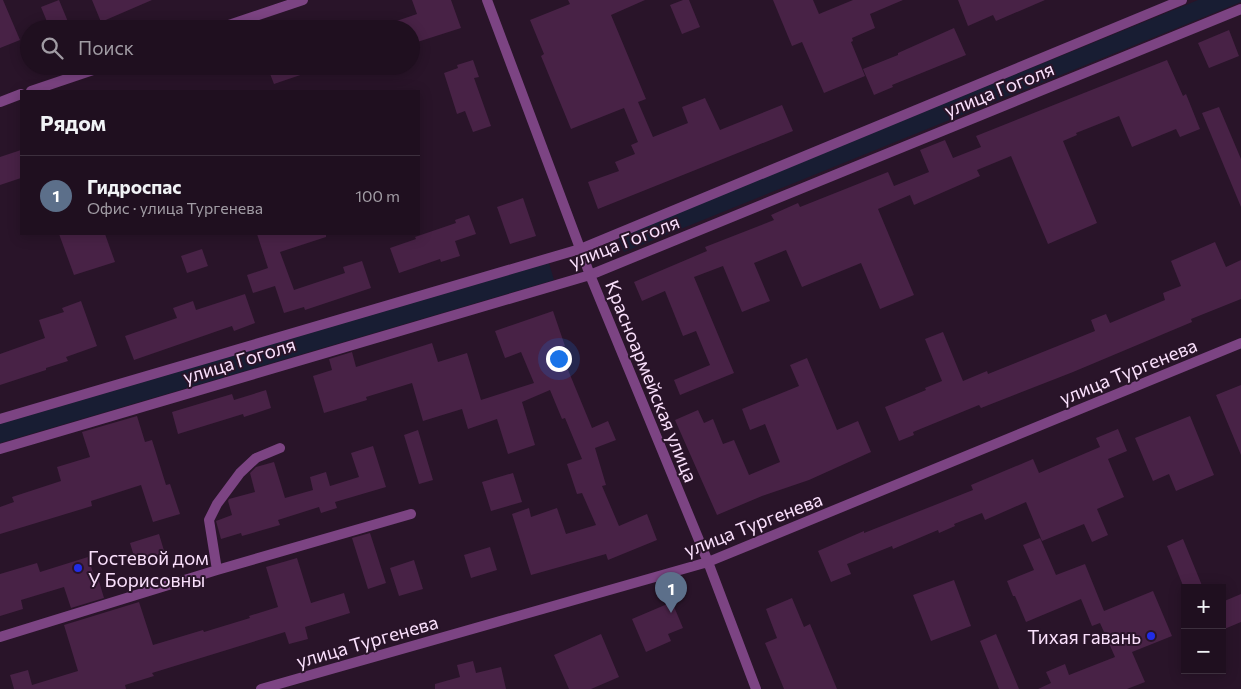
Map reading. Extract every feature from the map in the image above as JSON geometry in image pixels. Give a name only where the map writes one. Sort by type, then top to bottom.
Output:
[{"type":"street","points":[[244,20],[303,0]]},
{"type":"street","name":"Красноармейская улица","points":[[487,0],[590,275],[708,562],[756,689]]},
{"type":"street","name":"улица Гоголя","points":[[0,419],[580,249],[1182,0]]},
{"type":"street","name":"улица Гоголя","points":[[0,450],[590,275],[1241,9]]},
{"type":"street","points":[[34,90],[78,75]]},
{"type":"street","points":[[0,102],[20,94]]},
{"type":"street","name":"улица Тургенева","points":[[261,689],[708,562],[1241,343]]},
{"type":"street","points":[[217,570],[209,520],[217,504],[240,473],[256,458],[280,448]]},
{"type":"street","points":[[0,637],[217,570],[411,514]]},
{"type":"shaded area","points":[[1198,0],[1241,0],[1241,2],[624,252],[618,237]]},
{"type":"shaded area","points":[[549,263],[554,280],[0,443],[0,424]]},
{"type":"building","points":[[0,0],[3,0],[20,40],[0,48]]},
{"type":"building","points":[[59,0],[67,20],[46,20],[41,7]]},
{"type":"building","points":[[92,0],[152,0],[106,20],[100,20]]},
{"type":"building","points":[[412,0],[451,0],[461,28],[420,41],[420,20],[400,20],[417,14]]},
{"type":"building","points":[[568,0],[645,0],[611,15],[646,99],[638,102],[653,137],[688,123],[682,107],[705,98],[720,130],[782,105],[793,131],[598,209],[588,182],[619,171],[615,162],[635,154],[631,145],[638,142],[624,108],[571,129],[541,56],[544,54],[530,20],[570,4]]},
{"type":"building","points":[[683,0],[689,0],[700,27],[682,34],[670,5]]},
{"type":"building","points":[[773,0],[813,0],[819,14],[853,0],[903,0],[870,14],[875,28],[852,38],[853,41],[851,42],[865,76],[824,93],[802,42],[792,46]]},
{"type":"building","points":[[958,0],[1045,0],[996,21],[993,15],[968,26]]},
{"type":"building","points":[[954,28],[966,55],[892,85],[893,87],[874,95],[863,69],[898,55],[898,53]]},
{"type":"building","points":[[1229,30],[1239,56],[1209,68],[1198,43]]},
{"type":"building","points":[[473,60],[479,77],[474,78],[491,126],[473,132],[465,111],[457,114],[444,73],[458,68],[457,65]]},
{"type":"building","points":[[1167,60],[1183,96],[1186,94],[1200,129],[1180,137],[1176,129],[1132,147],[1119,116],[1076,133],[1077,135],[1063,141],[1097,223],[1048,244],[1011,156],[977,170],[980,176],[914,205],[910,195],[878,209],[914,295],[880,309],[861,263],[802,287],[786,250],[754,263],[770,301],[742,312],[723,266],[694,277],[734,373],[680,395],[674,380],[710,365],[696,331],[683,336],[665,291],[642,301],[634,282],[707,251],[705,247],[774,220],[771,215],[798,203],[800,207],[888,172],[894,186],[929,172],[920,150],[945,140],[953,158],[981,147],[976,136]]},
{"type":"building","points":[[270,75],[300,75],[274,84]]},
{"type":"building","points":[[1219,107],[1241,159],[1241,207],[1202,113]]},
{"type":"building","points":[[20,150],[20,178],[0,185],[0,157]]},
{"type":"building","points":[[523,198],[536,236],[510,244],[497,207]]},
{"type":"building","points":[[469,215],[476,234],[455,241],[460,256],[441,262],[440,259],[399,273],[390,248],[456,223],[455,220]]},
{"type":"building","points":[[59,235],[105,235],[115,262],[74,275]]},
{"type":"building","points":[[257,235],[326,235],[326,237],[280,252],[294,290],[345,273],[343,267],[362,261],[371,288],[305,310],[304,307],[284,313],[275,286],[253,293],[247,275],[268,268]]},
{"type":"building","points":[[1215,242],[1226,267],[1241,260],[1241,299],[1191,319],[1192,322],[1073,372],[981,408],[979,405],[913,432],[914,435],[899,441],[885,407],[926,390],[925,388],[942,381],[925,339],[943,332],[963,381],[987,371],[988,374],[1095,331],[1091,320],[1106,314],[1110,323],[1165,300],[1163,293],[1181,286],[1171,261]]},
{"type":"building","points":[[202,249],[208,266],[187,273],[181,256]]},
{"type":"building","points":[[245,294],[255,323],[234,331],[232,326],[134,360],[125,336],[177,318],[173,308],[193,301],[196,310]]},
{"type":"building","points":[[81,301],[97,346],[66,357],[68,361],[46,368],[46,370],[0,385],[0,354],[45,338],[39,320],[64,312],[62,308]]},
{"type":"building","points":[[553,311],[565,346],[559,348],[592,428],[608,421],[616,440],[595,448],[606,485],[602,486],[619,526],[647,514],[657,540],[608,560],[606,554],[531,575],[512,514],[529,508],[531,517],[557,508],[566,534],[596,525],[582,493],[577,494],[567,464],[582,459],[565,418],[562,419],[550,390],[522,402],[535,445],[508,454],[497,419],[468,429],[462,409],[423,421],[412,383],[366,397],[367,400],[324,413],[313,376],[332,370],[329,359],[352,352],[356,367],[432,343],[438,362],[467,353],[481,400],[534,383],[521,352],[505,358],[495,331]]},
{"type":"building","points":[[807,358],[837,430],[858,421],[871,452],[809,480],[762,496],[717,515],[675,420],[698,410],[704,423],[713,419],[723,444],[734,440],[749,475],[780,462],[765,424],[750,430],[742,409],[799,386],[790,365]]},
{"type":"building","points":[[1241,385],[1241,455],[1216,395]]},
{"type":"building","points":[[266,390],[271,408],[244,417],[243,414],[178,434],[172,412],[232,394],[234,400]]},
{"type":"building","points":[[137,416],[145,442],[152,440],[166,485],[170,484],[180,514],[153,522],[141,485],[91,501],[92,506],[0,534],[0,507],[14,502],[12,497],[61,481],[57,467],[90,457],[82,432]]},
{"type":"building","points":[[1190,416],[1214,475],[1176,491],[1169,474],[1153,481],[1135,438]]},
{"type":"building","points":[[1118,429],[1127,451],[1108,459],[1124,497],[1097,509],[1108,535],[1092,542],[1084,524],[1042,541],[1026,502],[985,520],[982,513],[954,524],[955,526],[939,533],[938,530],[893,549],[892,546],[847,564],[851,574],[831,582],[818,551],[864,531],[864,533],[973,490],[971,485],[1033,459],[1039,473],[1100,447],[1096,438]]},
{"type":"building","points":[[418,430],[433,480],[419,484],[404,435]]},
{"type":"building","points":[[373,446],[386,487],[335,502],[337,508],[321,513],[319,507],[278,520],[280,525],[242,536],[241,533],[221,539],[216,521],[232,515],[229,499],[255,492],[250,473],[256,467],[274,462],[285,498],[313,490],[310,477],[326,472],[330,486],[359,477],[351,453]]},
{"type":"building","points":[[513,473],[522,502],[491,511],[482,482]]},
{"type":"building","points":[[370,533],[386,583],[368,589],[352,538]]},
{"type":"building","points":[[159,534],[165,554],[136,563],[130,543]]},
{"type":"building","points":[[1040,538],[1056,575],[1085,564],[1104,611],[1153,591],[1172,636],[1132,652],[1145,682],[1127,689],[1038,689],[1051,683],[1046,672],[1065,664],[1069,675],[1115,657],[1100,623],[1092,626],[1081,599],[1026,622],[1007,581],[1034,570],[1023,545]]},
{"type":"building","points":[[1183,539],[1201,584],[1182,584],[1167,546]]},
{"type":"building","points":[[490,547],[497,570],[471,578],[464,555]]},
{"type":"building","points":[[88,557],[95,579],[98,578],[104,598],[71,608],[64,587],[21,600],[23,609],[0,616],[0,574],[37,563],[40,572]]},
{"type":"building","points":[[297,558],[311,603],[344,593],[350,613],[305,627],[308,639],[289,644],[285,632],[152,673],[154,676],[125,685],[126,689],[14,689],[10,675],[28,670],[32,685],[78,671],[64,625],[139,602],[153,645],[203,630],[204,632],[278,607],[266,567]]},
{"type":"building","points":[[414,560],[423,589],[399,596],[390,568]]},
{"type":"building","points":[[954,580],[971,626],[931,641],[913,595]]},
{"type":"building","points":[[1241,594],[1241,622],[1226,628],[1226,600]]},
{"type":"building","points":[[792,598],[804,627],[810,624],[837,689],[784,689],[765,643],[777,638],[766,609]]},
{"type":"building","points":[[672,602],[683,628],[668,634],[671,641],[646,652],[632,619]]},
{"type":"building","points":[[601,634],[619,677],[591,689],[569,689],[554,655]]},
{"type":"building","points":[[996,634],[1019,689],[999,689],[980,641]]},
{"type":"building","points":[[473,661],[476,673],[501,667],[506,689],[435,689],[435,684],[460,677],[457,665]]},
{"type":"place","name":"Гостевой дом У Борисовны","points":[[78,568]]},
{"type":"place","name":"Гидроспас","points":[[671,613]]},
{"type":"place","name":"Тихая гавань","points":[[1151,636]]}]
